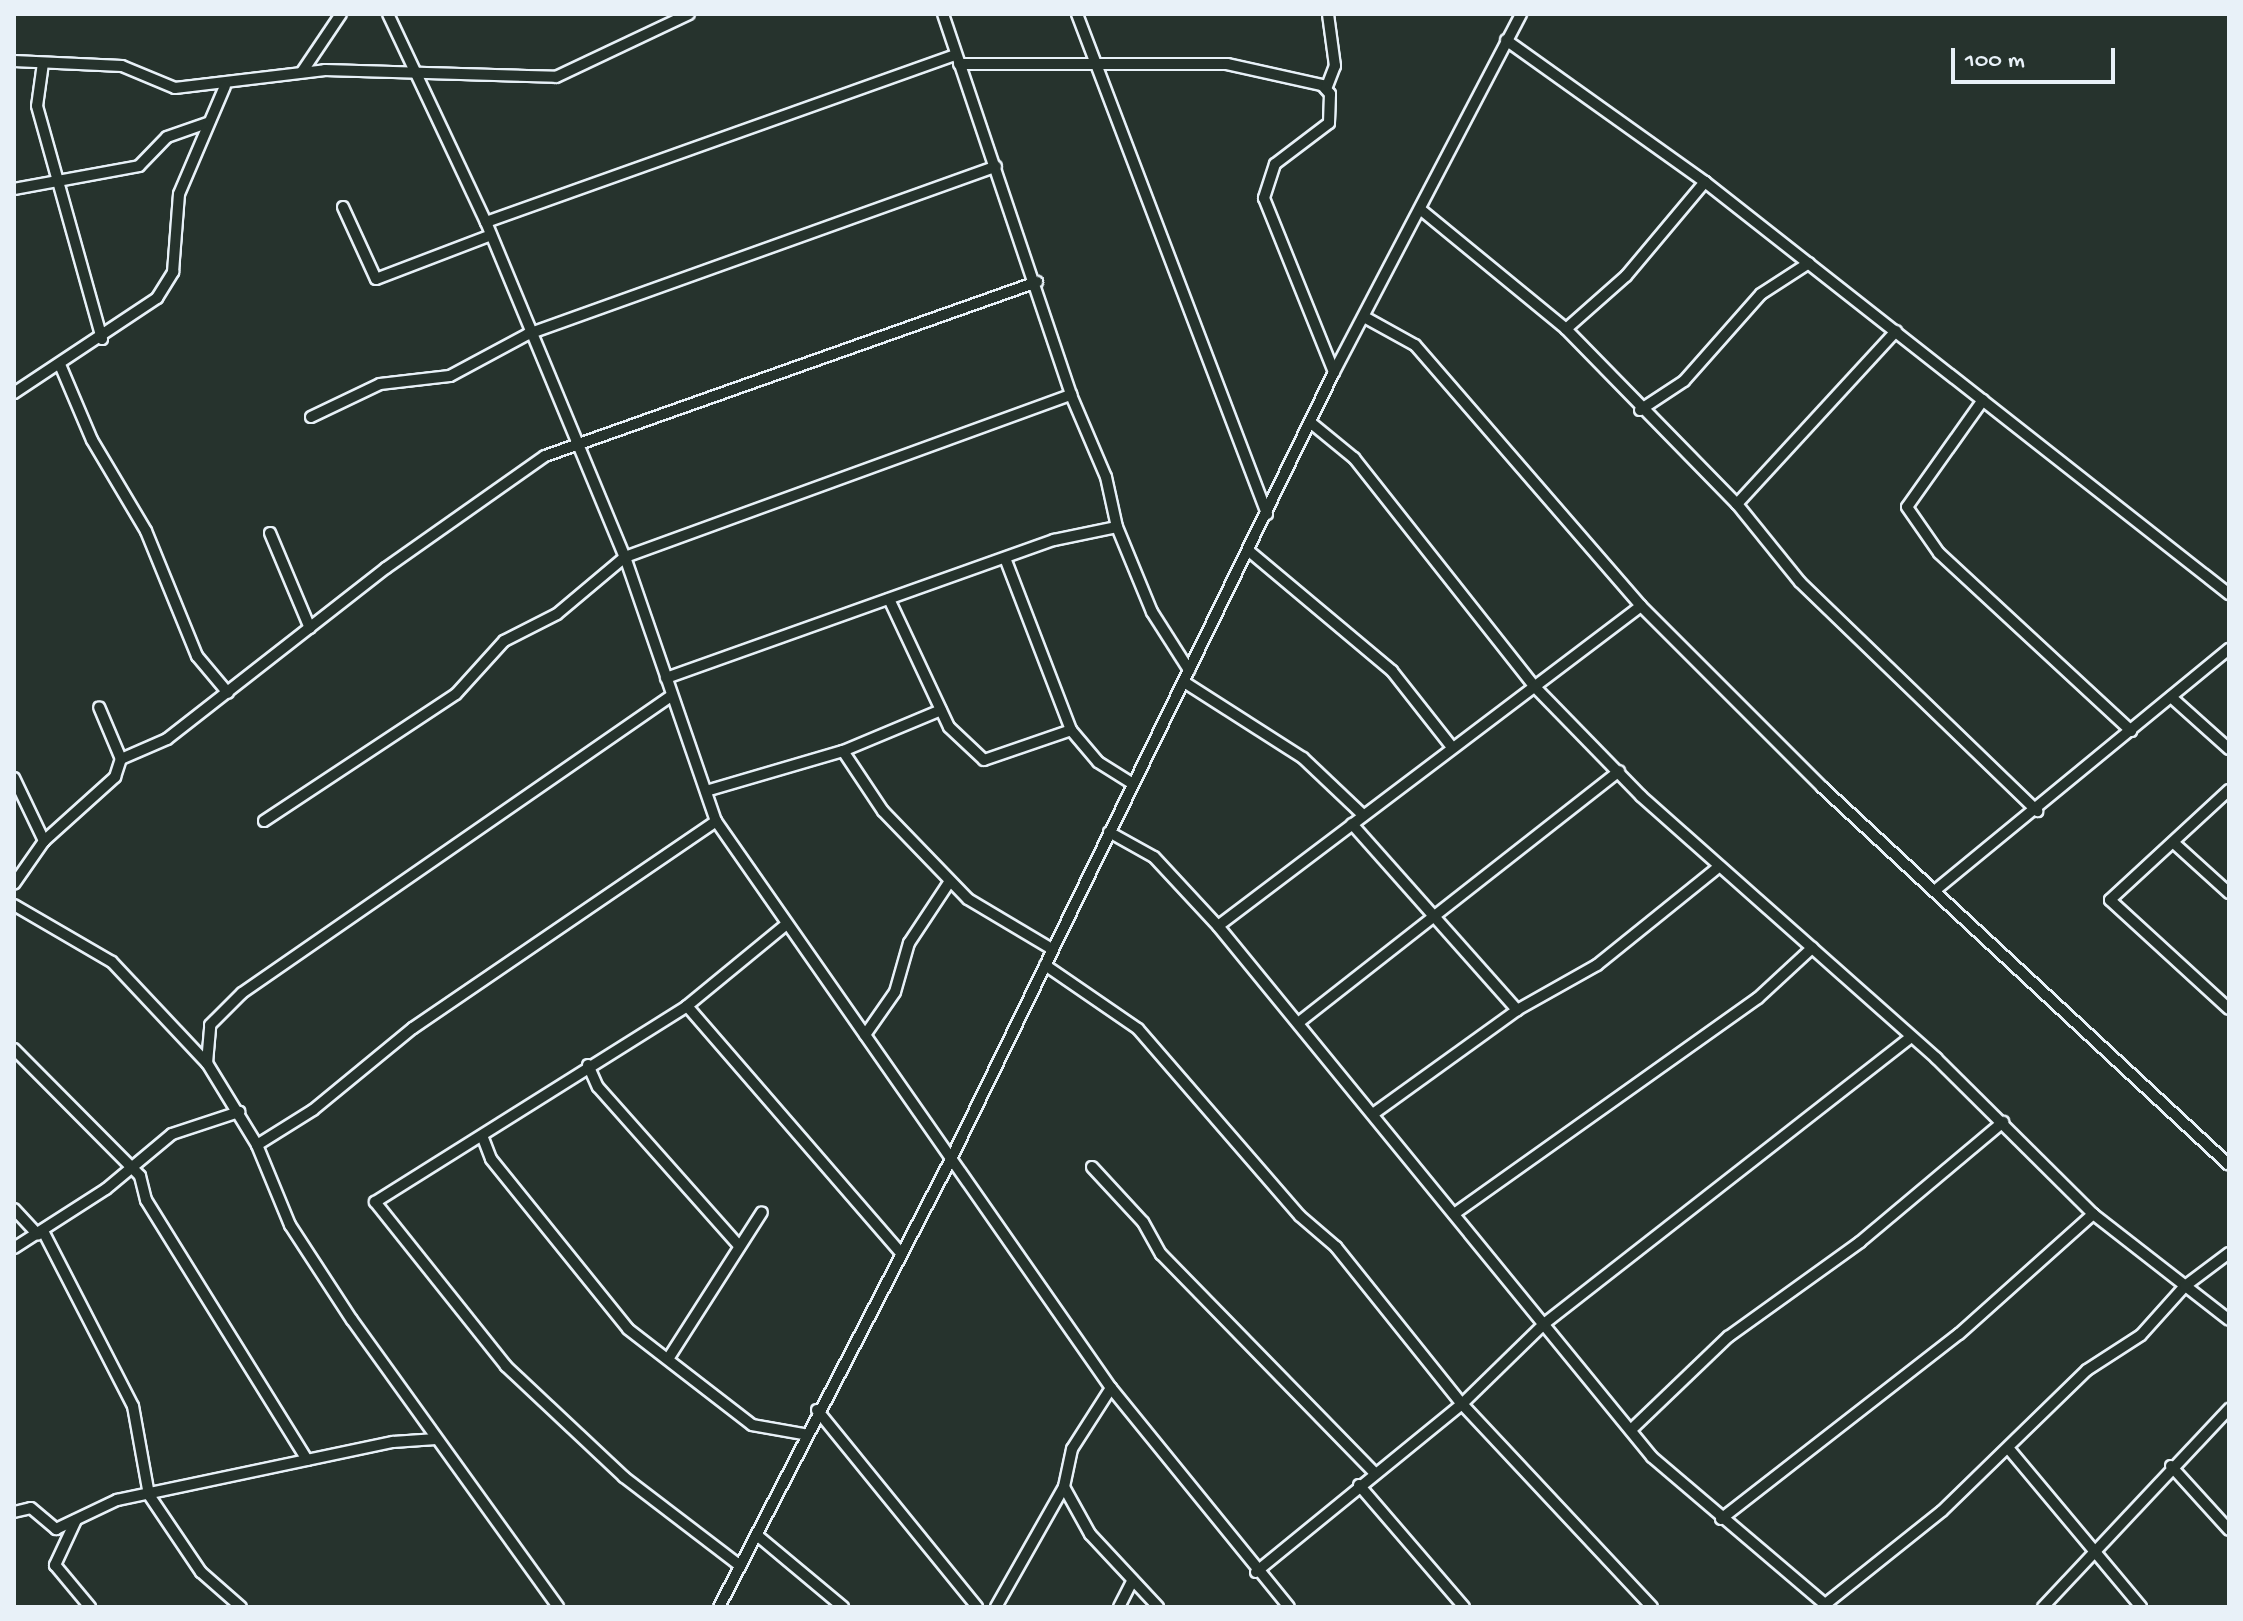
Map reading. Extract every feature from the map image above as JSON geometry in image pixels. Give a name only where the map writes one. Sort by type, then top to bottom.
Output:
[{"type":"street","points":[[302,72],[341,14]]},
{"type":"street","points":[[388,14],[486,222],[528,334],[625,557],[716,821],[1111,1388],[1256,1572],[1289,1607]]},
{"type":"street","points":[[14,61],[122,66],[175,88],[225,86],[302,72],[566,75],[689,14]]},
{"type":"street","points":[[943,14],[1037,282],[1071,395],[1106,477],[1117,527],[1152,612],[1189,670]]},
{"type":"street","points":[[1077,14],[1267,514]]},
{"type":"street","points":[[1328,14],[1335,66],[1326,89],[1329,123],[1275,164],[1264,186],[1334,372]]},
{"type":"street","points":[[719,1607],[739,1565],[758,1536],[803,1434],[951,1159],[1334,372],[1366,318],[1521,14]]},
{"type":"street","points":[[1506,40],[1705,182],[2229,594]]},
{"type":"street","points":[[486,222],[957,60],[1096,70],[1227,64],[1309,77],[1326,89]]},
{"type":"street","points":[[43,63],[37,106],[102,339]]},
{"type":"street","points":[[14,393],[61,367],[146,310],[173,272],[179,194],[225,86]]},
{"type":"street","points":[[14,189],[57,178],[139,166],[167,137],[207,123]]},
{"type":"street","points":[[311,417],[380,384],[450,376],[528,334],[996,166]]},
{"type":"street","points":[[1566,329],[1626,276],[1705,182]]},
{"type":"street","points":[[343,207],[376,279],[491,235]]},
{"type":"street","points":[[1420,209],[1566,329],[1640,410],[1737,504],[1800,582],[2037,811]]},
{"type":"street","points":[[1640,410],[1684,381],[1761,294],[1809,263]]},
{"type":"street","points":[[121,759],[143,755],[521,473],[575,444],[1037,282]]},
{"type":"street","points":[[1366,318],[1415,345],[1641,606],[1822,787],[1938,888],[2229,1165]]},
{"type":"street","points":[[1737,504],[1896,331]]},
{"type":"street","points":[[61,367],[92,440],[146,531],[197,656],[228,693]]},
{"type":"street","points":[[264,821],[456,694],[504,641],[557,614],[625,557],[1071,395]]},
{"type":"street","points":[[1983,400],[1907,507],[1939,553],[2131,731]]},
{"type":"street","points":[[1310,422],[1354,458],[1419,532],[1535,687],[1716,869],[1812,948],[1911,1037],[2003,1122],[2093,1214],[2229,1320]]},
{"type":"street","points":[[666,678],[1005,558],[1117,527]]},
{"type":"street","points":[[270,533],[310,628]]},
{"type":"street","points":[[1249,551],[1392,671],[1451,746]]},
{"type":"street","points":[[1005,558],[1071,730],[1098,762],[1133,784]]},
{"type":"street","points":[[889,599],[941,710],[984,760],[1071,730]]},
{"type":"street","points":[[1218,926],[1451,746],[1641,606]]},
{"type":"street","points":[[1938,888],[2037,811],[2229,649]]},
{"type":"street","points":[[1184,682],[1303,758],[1363,815]]},
{"type":"street","points":[[207,1063],[210,1025],[242,993],[671,696]]},
{"type":"street","points":[[2171,697],[2229,749]]},
{"type":"street","points":[[14,884],[37,862],[44,841],[115,777],[121,759],[99,707]]},
{"type":"street","points":[[706,791],[843,751],[941,710]]},
{"type":"street","points":[[843,751],[883,811],[950,881],[1052,949]]},
{"type":"street","points":[[1298,1023],[1433,916],[1513,861],[1619,771]]},
{"type":"street","points":[[14,778],[44,841]]},
{"type":"street","points":[[2229,790],[2175,844],[2110,900],[2229,1009]]},
{"type":"street","points":[[257,1145],[313,1110],[413,1028],[716,821]]},
{"type":"street","points":[[1352,824],[1517,1010]]},
{"type":"street","points":[[1109,832],[1154,857],[1218,926],[1633,1428],[1652,1457],[1823,1605],[2009,1449],[2087,1370],[2141,1335],[2185,1286],[2229,1253]]},
{"type":"street","points":[[2175,844],[2229,893]]},
{"type":"street","points":[[1373,1114],[1517,1010],[1597,965],[1716,869]]},
{"type":"street","points":[[865,1035],[895,992],[909,943],[950,881]]},
{"type":"street","points":[[14,905],[112,962],[207,1063],[257,1145],[290,1225],[436,1439],[558,1607]]},
{"type":"street","points":[[739,1565],[624,1477],[506,1366],[375,1204],[438,1158],[483,1138],[588,1065],[687,1006],[787,924]]},
{"type":"street","points":[[1454,1214],[1758,998],[1812,948]]},
{"type":"street","points":[[1045,965],[1138,1029],[1300,1216],[1346,1259],[1462,1404],[1652,1607]]},
{"type":"street","points":[[687,1006],[901,1253]]},
{"type":"street","points":[[1256,1572],[1462,1404],[1545,1323],[1911,1037]]},
{"type":"street","points":[[14,1049],[132,1167],[307,1460]]},
{"type":"street","points":[[588,1065],[598,1087],[739,1246]]},
{"type":"street","points":[[14,1248],[132,1167],[172,1134],[239,1112]]},
{"type":"street","points":[[1633,1428],[1728,1337],[1860,1242],[2003,1122]]},
{"type":"street","points":[[483,1138],[491,1159],[628,1329],[752,1425],[803,1434]]},
{"type":"street","points":[[1092,1167],[1143,1222],[1161,1254],[1375,1473]]},
{"type":"street","points":[[14,1209],[40,1233],[133,1406],[149,1495],[201,1572],[241,1607]]},
{"type":"street","points":[[668,1359],[762,1212]]},
{"type":"street","points":[[1721,1519],[1959,1334],[2093,1214]]},
{"type":"street","points":[[996,1607],[1064,1487],[1072,1449],[1111,1388]]},
{"type":"street","points":[[2043,1607],[2171,1466],[2229,1409]]},
{"type":"street","points":[[817,1410],[977,1607]]},
{"type":"street","points":[[14,1512],[31,1508],[56,1529],[149,1495],[307,1460],[436,1439]]},
{"type":"street","points":[[2009,1449],[2141,1607]]},
{"type":"street","points":[[2171,1466],[2229,1530]]},
{"type":"street","points":[[1359,1485],[1464,1607]]},
{"type":"street","points":[[1064,1487],[1068,1505],[1158,1607]]},
{"type":"street","points":[[76,1520],[55,1565],[90,1607]]},
{"type":"street","points":[[758,1536],[843,1607]]},
{"type":"street","points":[[1119,1607],[1133,1580]]}]
